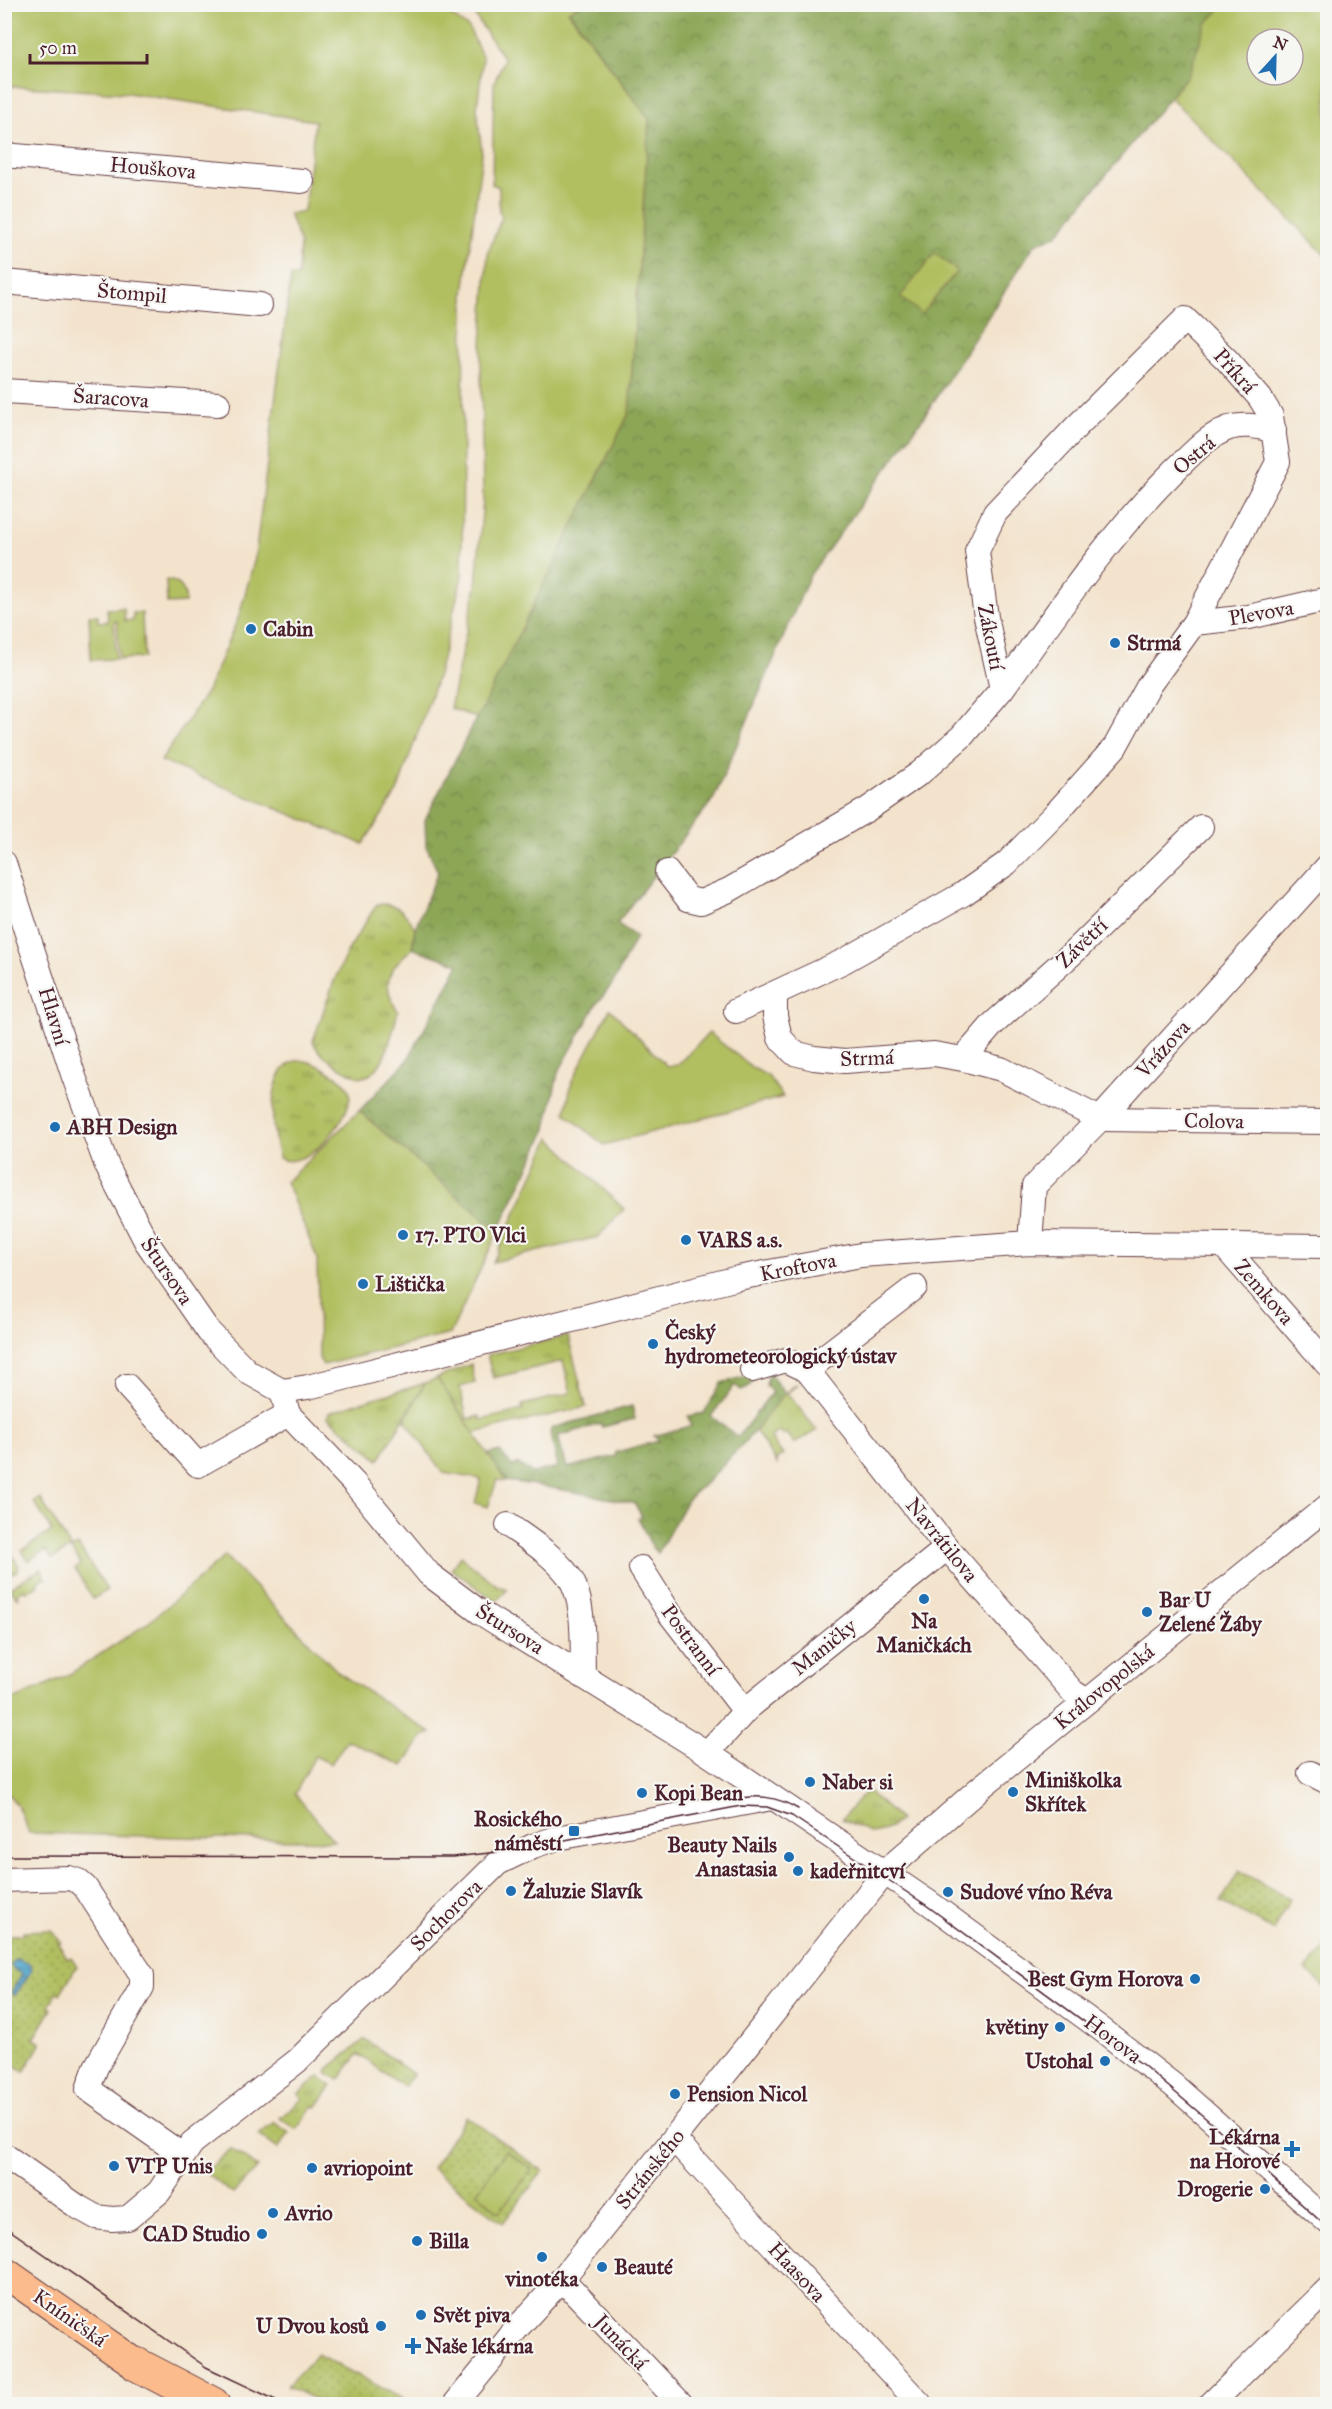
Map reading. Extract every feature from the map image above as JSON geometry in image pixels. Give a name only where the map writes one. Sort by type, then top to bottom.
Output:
[{"type":"highway","points":[[136,2364],[180,2404]]},
{"type":"highway","points":[[136,2364],[197,2404]]},
{"type":"highway","points":[[136,2364],[213,2404]]},
{"type":"main road","name":"Kníničská","points":[[4,2272],[136,2364]]},
{"type":"street","name":"Houškova","points":[[4,155],[302,181]]},
{"type":"street","name":"Štompil","points":[[4,282],[260,305]]},
{"type":"street","name":"Příkrá","points":[[1185,319],[1227,360],[1260,398],[1270,416],[1274,430]]},
{"type":"street","name":"Zákoutí","points":[[667,872],[688,899],[700,902],[729,890],[868,809],[920,773],[962,736],[1002,689],[986,617],[977,551],[995,513],[1076,427],[1185,319]]},
{"type":"street","name":"Šaracova","points":[[4,391],[218,405]]},
{"type":"street","name":"Ostrá","points":[[1002,689],[1069,594],[1143,501],[1200,446],[1227,429],[1244,424],[1274,430]]},
{"type":"street","points":[[736,1011],[775,994],[904,929],[963,894],[1007,863],[1058,811],[1115,747],[1149,685],[1194,623],[1278,462],[1274,430]]},
{"type":"street","name":"Plevova","points":[[1194,623],[1249,617],[1328,599]]},
{"type":"street","name":"Závětří","points":[[963,1059],[993,1024],[1076,950],[1201,827]]},
{"type":"street","name":"Hlavní","points":[[4,863],[74,1077],[107,1166]]},
{"type":"street","name":"Vrázova","points":[[1030,1243],[1034,1186],[1100,1119],[1328,866]]},
{"type":"street","name":"Strmá","points":[[775,994],[775,1016],[780,1038],[794,1053],[814,1058],[846,1060],[934,1054],[963,1059],[1001,1069],[1100,1119]]},
{"type":"street","name":"Colova","points":[[1100,1119],[1328,1122]]},
{"type":"street","name":"Štursova","points":[[107,1166],[146,1241],[209,1332],[248,1372],[282,1390],[288,1414],[354,1483],[429,1574],[481,1612],[707,1752],[772,1797]]},
{"type":"street","name":"Kroftova","points":[[282,1390],[308,1387],[753,1275],[883,1252],[1030,1243],[1328,1246]]},
{"type":"street","name":"Zemkova","points":[[1224,1246],[1328,1365]]},
{"type":"street","points":[[752,1370],[786,1360],[807,1370],[915,1287]]},
{"type":"street","name":"Navrátilova","points":[[807,1370],[947,1548],[1073,1692],[1087,1701]]},
{"type":"street","points":[[127,1386],[198,1465],[288,1414]]},
{"type":"street","name":"Královopolská","points":[[885,1872],[980,1788],[1328,1506]]},
{"type":"street","points":[[508,1525],[546,1552],[570,1577],[580,1606],[583,1676]]},
{"type":"street","name":"Maničky","points":[[707,1752],[748,1708],[947,1548]]},
{"type":"street","name":"Postranní","points":[[641,1568],[670,1614],[738,1702],[748,1708]]},
{"type":"street","points":[[772,1797],[885,1872]]},
{"type":"street","name":"Sochorova","points":[[4,2155],[96,2217],[128,2218],[146,2205],[170,2177],[182,2155],[192,2143],[297,2061],[498,1863],[533,1846],[557,1838],[772,1797]]},
{"type":"street","name":"Stránského","points":[[455,2404],[518,2327],[562,2279],[885,1872]]},
{"type":"street","name":"Horova","points":[[885,1872],[1145,2063],[1328,2222]]},
{"type":"street","points":[[4,1880],[69,1878],[78,1881],[85,1887],[142,1975],[142,1987],[96,2067],[88,2090],[182,2155]]},
{"type":"street","name":"Haasova","points":[[674,2139],[920,2404]]},
{"type":"street","name":"Junácká","points":[[562,2279],[681,2404]]},
{"type":"street","points":[[1210,2404],[1328,2289]]},
{"type":"green space","points":[[580,4],[1225,5],[1206,24],[1189,74],[1057,235],[1035,244],[923,418],[810,575],[714,798],[617,923],[636,937],[613,983],[596,1005],[558,1073],[545,1133],[498,1232],[359,1111],[407,1061],[459,964],[412,948],[415,928],[438,872],[426,846],[425,820],[629,413],[649,119],[568,10]]},
{"type":"green space","points":[[1225,4],[1327,5],[1327,257],[1170,97],[1189,74],[1206,24]]},
{"type":"green space","points":[[4,5],[436,5],[469,28],[483,58],[477,109],[482,154],[464,294],[462,577],[438,675],[397,792],[363,844],[161,761],[207,691],[239,616],[255,558],[291,276],[298,276],[300,243],[289,214],[304,211],[315,121],[128,93],[5,86]]},
{"type":"green space","points":[[468,5],[580,5],[568,11],[649,119],[629,413],[477,718],[450,708],[476,586],[483,500],[481,360],[488,252],[502,217],[499,211],[499,187],[492,184],[494,83],[504,59]]},
{"type":"green space","points":[[935,253],[957,271],[922,314],[900,297]]},
{"type":"green space","points":[[166,580],[175,582],[181,587],[185,594],[185,603],[167,604]]},
{"type":"green space","points":[[124,608],[125,621],[133,620],[133,613],[142,613],[144,658],[119,659],[117,621],[114,622],[116,659],[91,660],[89,615],[98,615],[98,622],[108,621],[107,609]]},
{"type":"green space","points":[[377,904],[391,905],[400,909],[415,928],[412,949],[397,963],[389,977],[389,993],[398,1011],[387,1051],[376,1069],[369,1075],[361,1077],[355,1076],[327,1059],[313,1041],[347,952]]},
{"type":"green space","points":[[610,1009],[667,1066],[677,1065],[709,1033],[753,1068],[768,1076],[783,1097],[604,1145],[565,1113],[572,1081]]},
{"type":"green space","points":[[299,1060],[317,1065],[339,1078],[347,1085],[350,1095],[343,1118],[324,1142],[313,1152],[290,1161],[279,1158],[274,1133],[273,1102],[280,1075],[288,1065]]},
{"type":"green space","name":"17. PTO Vlci","points":[[359,1111],[498,1232],[450,1334],[323,1365],[319,1358],[317,1258],[286,1182]]},
{"type":"green space","points":[[550,1138],[624,1209],[598,1237],[493,1262]]},
{"type":"green space","points":[[568,1336],[586,1407],[474,1433],[437,1378],[471,1364],[475,1383],[460,1387],[467,1419],[480,1416],[481,1420],[523,1410],[522,1405],[571,1393],[563,1361],[493,1378],[487,1355]]},
{"type":"green space","points":[[769,1370],[785,1393],[754,1432],[687,1500],[658,1553],[653,1549],[638,1518],[642,1516],[634,1503],[506,1481],[488,1454],[500,1451],[513,1467],[517,1463],[532,1473],[558,1467],[550,1432],[552,1428],[632,1406],[635,1419],[602,1427],[601,1424],[558,1436],[567,1468],[616,1456],[616,1452],[659,1441],[654,1436],[691,1426],[688,1416],[704,1413],[721,1383],[755,1374],[755,1380],[748,1387],[741,1390],[735,1385],[711,1416],[738,1437],[772,1392],[766,1386]]},
{"type":"green space","points":[[437,1378],[506,1481],[497,1480],[488,1507],[475,1503],[481,1479],[443,1473],[405,1420],[425,1383]]},
{"type":"green space","points":[[425,1383],[379,1460],[327,1416],[329,1413],[353,1404]]},
{"type":"green space","points":[[796,1384],[787,1393],[817,1430],[794,1444],[787,1433],[783,1435],[780,1431],[770,1437],[783,1455],[777,1458],[777,1464],[755,1430],[785,1393]]},
{"type":"green space","points":[[40,1498],[71,1548],[52,1559],[46,1550],[28,1561],[22,1550],[52,1531],[34,1502]]},
{"type":"green space","points":[[78,1545],[107,1590],[93,1599],[75,1569],[81,1565],[71,1549]]},
{"type":"green space","points":[[5,1552],[12,1554],[19,1566],[17,1571],[5,1577]]},
{"type":"green space","points":[[225,1556],[339,1673],[431,1733],[423,1736],[403,1766],[347,1740],[331,1764],[315,1756],[295,1794],[334,1841],[29,1833],[17,1805],[5,1790],[5,1704],[70,1674],[148,1623]]},
{"type":"green space","points":[[460,1556],[498,1586],[508,1589],[496,1601],[451,1569]]},
{"type":"green space","points":[[41,1569],[47,1580],[44,1578],[37,1582],[38,1585],[26,1592],[24,1589],[17,1594],[19,1597],[17,1598],[10,1587]]},
{"type":"green space","points":[[867,1790],[900,1820],[885,1830],[871,1833],[842,1819]]},
{"type":"green space","points":[[1239,1871],[1290,1899],[1273,1930],[1221,1902]]},
{"type":"green space","points":[[51,1930],[61,1942],[58,1944],[68,1959],[71,1957],[77,1966],[60,1994],[57,1992],[49,2006],[52,2009],[34,2039],[41,2043],[24,2072],[5,2058],[5,1932],[6,1935],[23,1935],[23,1931]]},
{"type":"green space","points":[[1327,1945],[1327,1989],[1306,1970]]},
{"type":"green space","points":[[365,2039],[413,2074],[404,2087],[358,2054],[339,2080],[327,2073],[328,2069]]},
{"type":"green space","points":[[319,2077],[332,2086],[295,2129],[280,2118],[302,2099],[298,2094]]},
{"type":"green space","points":[[466,2116],[543,2171],[503,2223],[432,2168]]},
{"type":"green space","points":[[274,2122],[289,2133],[278,2149],[259,2135]]},
{"type":"green space","points":[[231,2149],[258,2167],[233,2194],[204,2172]]},
{"type":"green space","points":[[506,2151],[532,2169],[499,2212],[477,2192]]},
{"type":"green space","points":[[317,2354],[403,2399],[398,2404],[325,2404],[287,2386]]},
{"type":"water","points":[[17,1959],[29,1964],[32,1970],[15,1995],[11,1993],[22,1974],[13,1969],[11,1965]]},
{"type":"tram line","points":[[732,1800],[766,1797],[782,1801],[798,1809]]},
{"type":"tram line","points":[[4,1856],[453,1857],[508,1851],[741,1806],[767,1807],[792,1816],[926,1905],[1143,2065],[1328,2228]]},
{"type":"tram line","points":[[4,2226],[206,2367],[284,2404]]},
{"type":"place","name":"Cabin","points":[[251,629]]},
{"type":"place","name":"Strmá","points":[[1115,643]]},
{"type":"place","name":"ABH Design","points":[[55,1127]]},
{"type":"place","name":"17. PTO Vlci","points":[[403,1235]]},
{"type":"place","name":"VARS a.s.","points":[[686,1240]]},
{"type":"place","name":"Lištička","points":[[363,1284]]},
{"type":"place","name":"Český hydrometeorologický ústav","points":[[653,1344]]},
{"type":"place","name":"Na Maničkách","points":[[924,1599]]},
{"type":"place","name":"Bar U Zelené Žáby","points":[[1147,1612]]},
{"type":"place","name":"Naber si","points":[[810,1782]]},
{"type":"place","name":"Miniškolka Skřítek","points":[[1013,1792]]},
{"type":"place","name":"Kopi Bean","points":[[642,1793]]},
{"type":"place","name":"Rosického náměstí","points":[[574,1831]]},
{"type":"place","name":"Beauty Nails Anastasia","points":[[789,1857]]},
{"type":"place","name":"kadeřnitcví","points":[[798,1871]]},
{"type":"place","name":"Žaluzie Slavík","points":[[511,1891]]},
{"type":"place","name":"Sudové víno Réva","points":[[948,1892]]},
{"type":"place","name":"Best Gym Horova","points":[[1195,1979]]},
{"type":"place","name":"květiny","points":[[1060,2027]]},
{"type":"place","name":"Ustohal","points":[[1105,2061]]},
{"type":"place","name":"Pension Nicol","points":[[675,2094]]},
{"type":"place","name":"Lékárna na Horové","points":[[1292,2149]]},
{"type":"place","name":"VTP Unis","points":[[114,2166]]},
{"type":"place","name":"avriopoint","points":[[312,2168]]},
{"type":"place","name":"Drogerie","points":[[1265,2189]]},
{"type":"place","name":"Avrio","points":[[273,2213]]},
{"type":"place","name":"CAD Studio","points":[[262,2234]]},
{"type":"place","name":"Billa","points":[[417,2241]]},
{"type":"place","name":"vinotéka","points":[[542,2257]]},
{"type":"place","name":"Beauté","points":[[602,2267]]},
{"type":"place","name":"Svět piva","points":[[421,2315]]},
{"type":"place","name":"U Dvou kosů","points":[[381,2326]]},
{"type":"place","name":"Naše lékárna","points":[[413,2346]]}]
